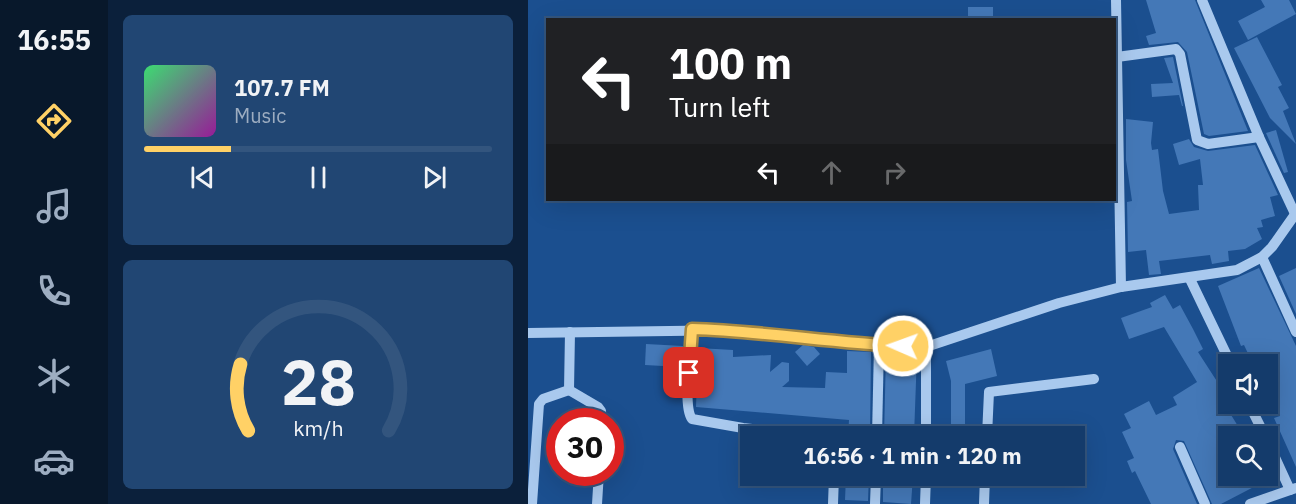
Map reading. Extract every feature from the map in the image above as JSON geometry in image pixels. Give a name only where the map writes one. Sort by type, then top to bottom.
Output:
[{"type":"street","points":[[1116,0],[1121,287]]},
{"type":"street","points":[[528,333],[692,329],[752,331],[879,345],[926,347],[1059,303],[1121,287],[1190,279],[1237,270],[1262,257],[1279,239],[1296,215],[1259,137],[1202,0]]},
{"type":"street","points":[[1118,57],[1176,49],[1180,54],[1197,140],[1208,144],[1259,137]]},
{"type":"street","points":[[1262,257],[1296,332]]},
{"type":"street","points":[[1190,279],[1226,354]]},
{"type":"street","points":[[692,329],[688,413],[692,419],[740,427]]},
{"type":"street","points":[[569,390],[570,332]]},
{"type":"street","points":[[877,426],[879,345]]},
{"type":"street","points":[[926,347],[926,426]]},
{"type":"street","points":[[987,426],[989,392],[1094,379]]},
{"type":"street","points":[[532,504],[539,404],[543,399],[569,390],[598,408]]},
{"type":"street","points":[[1180,447],[1205,504]]},
{"type":"street","points":[[1250,504],[1272,500],[1293,489],[1278,461]]},
{"type":"street","points":[[597,504],[598,486]]},
{"type":"street","points":[[833,504],[834,486]]},
{"type":"street","points":[[875,504],[876,486]]},
{"type":"street","points":[[925,504],[926,486]]},
{"type":"street","points":[[984,504],[985,486]]},
{"type":"building","points":[[1146,0],[1195,0],[1248,131],[1209,136],[1204,134],[1187,52],[1178,42],[1149,45],[1146,36],[1156,33]]},
{"type":"building","points":[[1261,0],[1289,0],[1296,14],[1248,40],[1238,21],[1265,7]]},
{"type":"building","points":[[968,7],[993,7],[993,18],[968,18]]},
{"type":"building","points":[[1257,37],[1282,85],[1278,87],[1289,108],[1283,111],[1296,144],[1270,118],[1234,48]]},
{"type":"building","points":[[1173,57],[1183,106],[1179,95],[1152,97],[1151,84],[1173,83],[1164,58]]},
{"type":"building","points":[[1126,119],[1153,122],[1152,150],[1158,149],[1163,191],[1169,214],[1199,210],[1198,185],[1203,185],[1200,159],[1179,165],[1173,144],[1189,139],[1194,147],[1208,151],[1255,145],[1278,195],[1270,197],[1275,216],[1261,220],[1263,227],[1257,228],[1262,239],[1245,249],[1228,251],[1229,261],[1212,264],[1210,255],[1159,261],[1161,274],[1149,275],[1146,250],[1128,252],[1127,202],[1132,201],[1126,160]]},
{"type":"building","points":[[1276,130],[1288,172],[1284,173],[1266,133]]},
{"type":"building","points":[[1259,268],[1296,346],[1296,467],[1274,418],[1280,416],[1278,411],[1278,354],[1248,354],[1244,345],[1241,346],[1218,286]]},
{"type":"building","points":[[1296,268],[1296,314],[1279,276]]},
{"type":"building","points":[[1165,295],[1173,309],[1180,305],[1203,349],[1198,352],[1218,383],[1218,414],[1231,414],[1238,426],[1218,426],[1218,486],[1256,486],[1221,504],[1212,504],[1184,441],[1176,440],[1173,449],[1197,504],[1151,504],[1135,471],[1132,473],[1127,461],[1134,458],[1122,432],[1131,428],[1124,414],[1149,401],[1156,415],[1177,405],[1173,397],[1197,382],[1164,327],[1129,339],[1121,318],[1152,307],[1150,303]]},
{"type":"building","points":[[646,344],[683,346],[681,367],[645,365]]},
{"type":"building","points":[[803,345],[814,347],[820,354],[807,366],[795,352]]},
{"type":"building","points":[[698,348],[733,350],[733,357],[771,355],[770,372],[782,362],[789,363],[789,381],[782,387],[825,388],[826,372],[847,373],[847,351],[871,352],[870,426],[849,426],[849,420],[696,407]]},
{"type":"building","points":[[991,349],[997,376],[965,384],[965,426],[951,426],[951,381],[946,361]]},
{"type":"building","points":[[886,353],[917,354],[914,426],[884,426]]},
{"type":"building","points":[[846,486],[869,486],[868,501],[845,500]]},
{"type":"building","points":[[883,486],[912,486],[911,504],[883,502]]},
{"type":"route","points":[[689,373],[692,329],[740,330],[796,335],[855,344],[903,346]]}]
